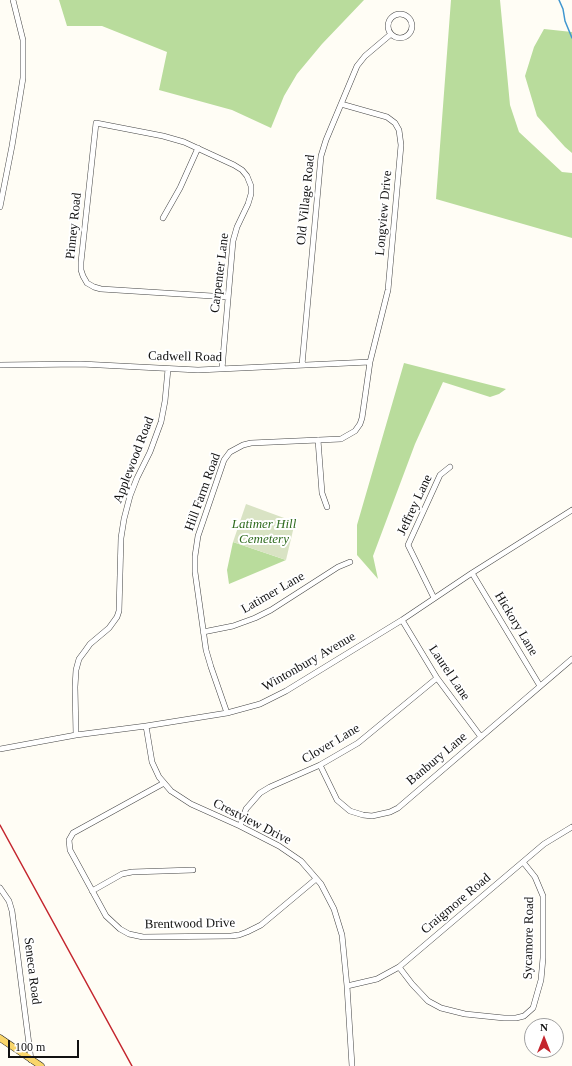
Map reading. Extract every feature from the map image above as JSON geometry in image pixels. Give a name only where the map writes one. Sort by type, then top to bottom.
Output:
[{"type":"main road","points":[[0,1038],[40,1066]]},
{"type":"street","points":[[0,207],[23,78],[23,40],[14,0]]},
{"type":"street","points":[[398,14],[402,14],[409,18],[412,25],[408,35],[397,38],[391,34],[388,26],[391,18],[398,14]]},
{"type":"street","name":"Old Village Road","points":[[302,365],[318,168],[326,140],[357,66],[365,56],[391,34]]},
{"type":"street","name":"Longview Drive","points":[[341,104],[387,117],[395,123],[399,130],[400,145],[388,290],[370,362]]},
{"type":"street","name":"Carpenter Lane","points":[[96,123],[163,136],[198,148],[234,165],[242,170],[247,176],[251,194],[237,227],[233,241],[222,369]]},
{"type":"street","name":"Pinney Road","points":[[96,123],[81,262],[81,270],[87,283],[101,289],[228,297]]},
{"type":"street","points":[[163,218],[180,188],[198,148]]},
{"type":"street","name":"Cadwell Road","points":[[0,365],[81,364],[198,370],[370,362]]},
{"type":"street","name":"Hill Farm Road","points":[[227,713],[211,667],[203,632],[195,572],[195,556],[198,536],[224,460],[230,452],[243,445],[251,443],[341,439],[355,431],[360,424],[370,362]]},
{"type":"street","name":"Applewood Road","points":[[76,735],[76,670],[79,659],[84,651],[109,628],[117,617],[119,610],[121,538],[124,519],[136,478],[150,452],[161,422],[165,401],[168,369]]},
{"type":"street","points":[[318,440],[322,493],[327,507]]},
{"type":"street","name":"Jeffrey Lane","points":[[434,598],[408,546],[440,475],[450,467]]},
{"type":"street","name":"Wintonbury Avenue","points":[[0,749],[76,735],[227,713],[260,704],[286,691],[402,620],[472,573],[572,510]]},
{"type":"street","name":"Latimer Lane","points":[[203,632],[233,626],[255,618],[271,610],[338,567],[350,562]]},
{"type":"street","name":"Hickory Lane","points":[[472,573],[540,686]]},
{"type":"street","name":"Laurel Lane","points":[[402,620],[437,678],[481,737]]},
{"type":"street","name":"Banbury Lane","points":[[320,765],[333,794],[342,805],[350,811],[363,815],[381,815],[398,808],[572,659]]},
{"type":"street","name":"Clover Lane","points":[[240,826],[246,809],[260,793],[270,787],[320,765],[358,743],[437,678]]},
{"type":"street","name":"Crestview Drive","points":[[146,726],[152,762],[164,783],[171,791],[182,800],[240,826],[289,852],[307,868],[329,898],[340,925],[344,946],[348,986],[352,1066]]},
{"type":"street","name":"Brentwood Drive","points":[[164,783],[73,833],[70,837],[68,845],[70,850],[92,891],[106,916],[120,929],[129,934],[143,937],[231,936],[247,932],[261,925],[316,879]]},
{"type":"street","name":"Craigmore Road","points":[[348,986],[377,979],[399,967],[544,844],[572,827]]},
{"type":"street","name":"Sycamore Road","points":[[399,967],[412,984],[428,1000],[442,1008],[465,1014],[504,1018],[524,1016],[533,1008],[541,980],[543,958],[543,896],[535,877],[523,862]]},
{"type":"street","points":[[92,891],[122,874],[132,872],[193,870]]},
{"type":"street","name":"Seneca Road","points":[[0,888],[9,901],[12,911],[31,1060]]},
{"type":"green space","points":[[59,0],[364,0],[322,44],[297,74],[284,96],[271,128],[232,110],[159,90],[167,52],[102,26],[67,26]]},
{"type":"green space","points":[[451,0],[500,0],[510,105],[519,132],[562,172],[572,173],[572,238],[436,199]]},
{"type":"green space","points":[[544,29],[572,32],[572,153],[537,116],[525,76],[534,47]]},
{"type":"green space","points":[[404,363],[506,389],[499,394],[490,397],[443,382],[415,444],[373,556],[378,579],[357,555],[357,525]]},
{"type":"green space","name":"Latimer Hill Cemetery","points":[[246,504],[295,522],[286,560],[233,542]]},
{"type":"green space","points":[[233,542],[286,560],[229,584],[227,570]]},
{"type":"waterway","points":[[559,0],[572,38]]},
{"type":"railway","points":[[0,825],[132,1066]]}]
